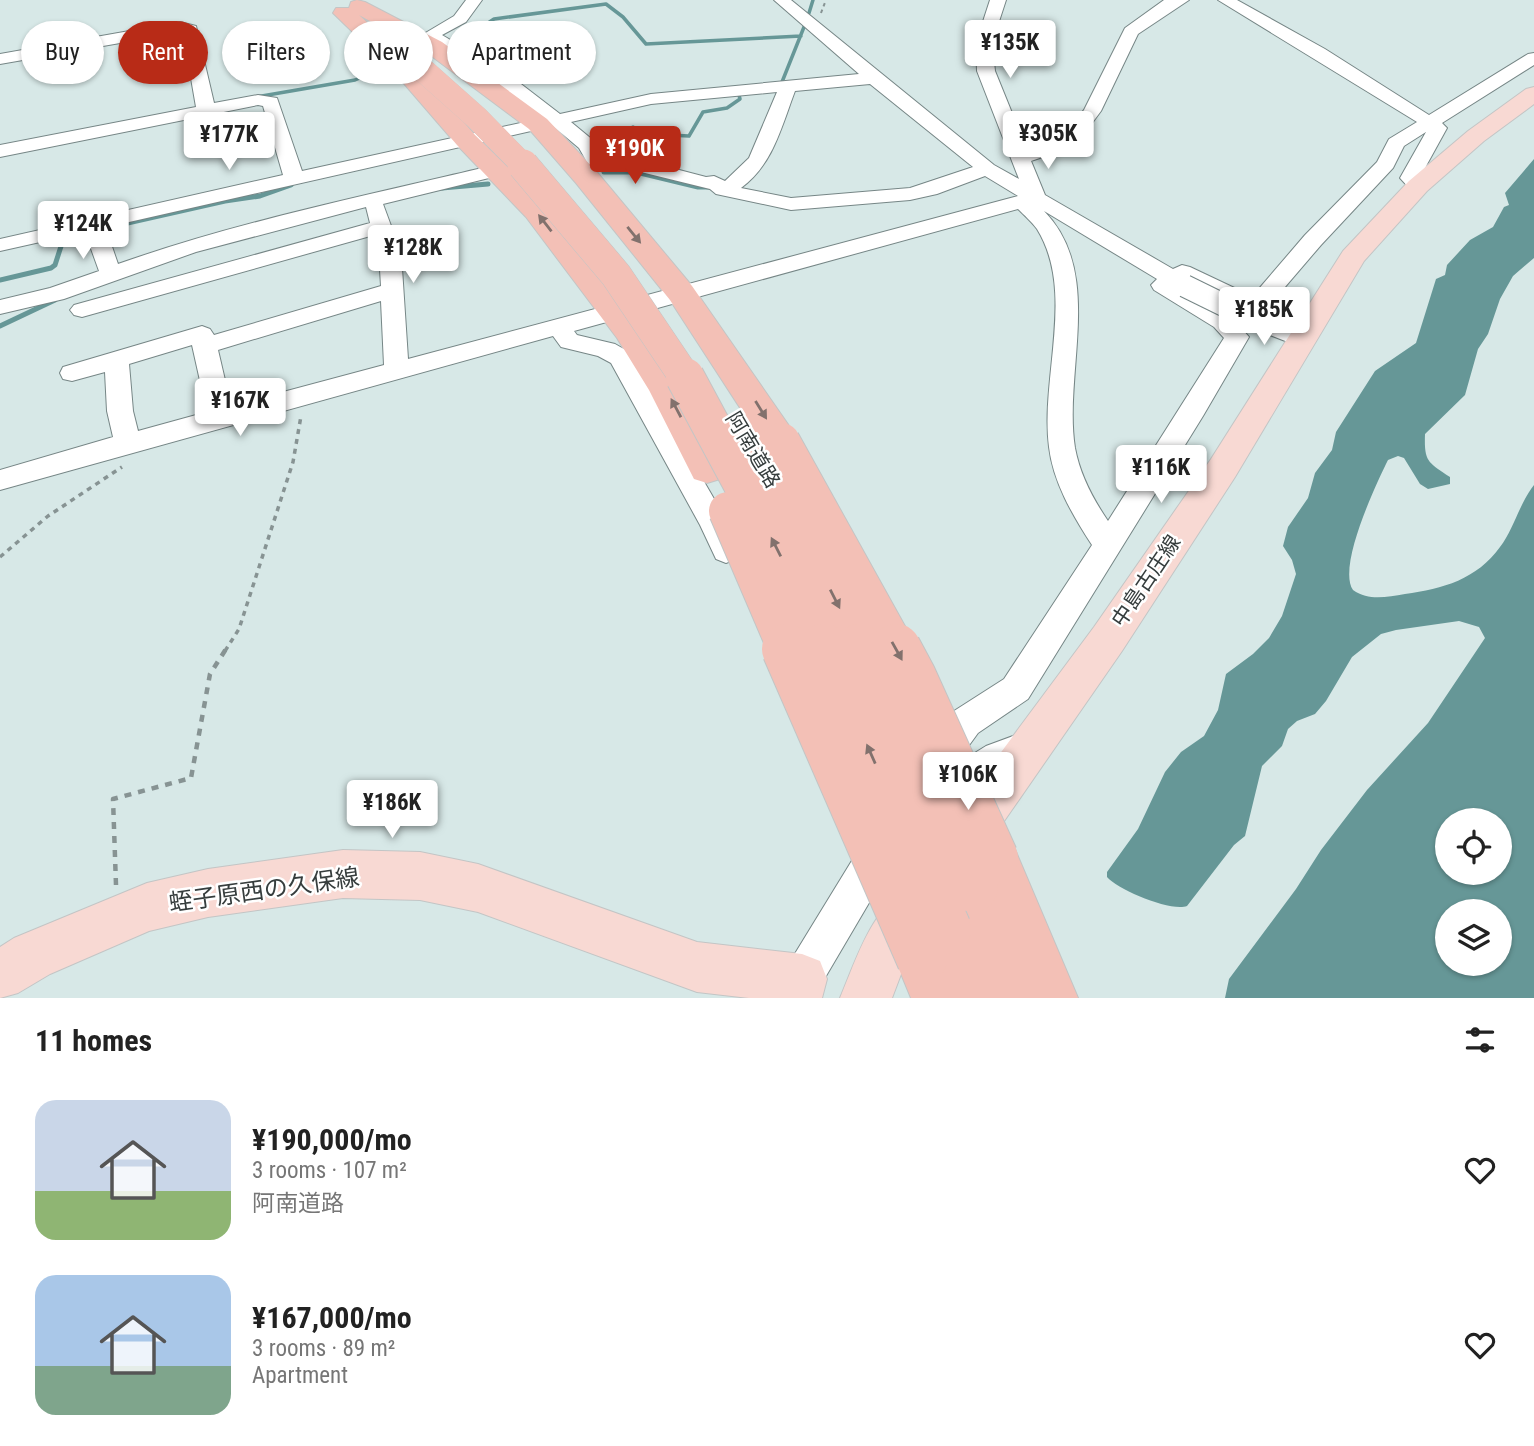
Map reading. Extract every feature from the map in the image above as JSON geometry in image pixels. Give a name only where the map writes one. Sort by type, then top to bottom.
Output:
[{"type":"highway","points":[[344,4],[434,47],[537,113],[681,293],[740,376],[781,442],[911,677],[993,858],[1050,998]]},
{"type":"highway","points":[[344,4],[466,140],[536,211],[615,311],[666,390],[750,557],[805,693],[940,998]]},
{"type":"highway","name":"阿南道路","points":[[344,4],[368,21]]},
{"type":"highway","name":"阿南道路","points":[[433,67],[475,95],[526,144],[600,227],[661,306],[752,446],[827,582],[903,735],[1022,998]]},
{"type":"highway","name":"阿南道路","points":[[433,72],[549,191],[642,310],[682,373],[797,589],[884,782],[975,998]]},
{"type":"main road","name":"中島古庄線","points":[[866,998],[884,953],[1032,745],[1223,468],[1353,257],[1418,186],[1476,136],[1534,94]]},
{"type":"main road","name":"蛭子原西の久保線","points":[[0,975],[32,956],[148,907],[208,893],[343,874],[420,876],[478,888],[697,967],[799,988]]},
{"type":"street","points":[[474,0],[460,19],[430,35],[502,78],[537,113],[588,147],[598,165],[641,166],[791,204],[910,194],[987,169]]},
{"type":"street","points":[[782,0],[874,78],[987,169],[1029,199],[1092,230],[1236,313]]},
{"type":"street","points":[[998,0],[984,43],[986,71],[1021,158],[1029,199],[1057,247],[1064,269],[1062,448],[1081,504],[1107,543]]},
{"type":"street","points":[[1021,158],[1068,142],[1093,111],[1131,31],[1170,3],[1181,0]]},
{"type":"street","points":[[1226,0],[1319,52],[1438,128],[1410,178],[1418,186]]},
{"type":"street","points":[[0,60],[180,27],[190,29],[205,108]]},
{"type":"street","points":[[1236,313],[1265,296],[1313,240],[1386,164],[1396,143],[1534,58]]},
{"type":"street","points":[[0,245],[96,228],[294,178],[348,169],[466,140],[537,113],[650,99],[874,78]]},
{"type":"street","points":[[719,187],[740,180],[759,162],[783,87]]},
{"type":"street","points":[[0,151],[205,108],[258,100],[271,102],[294,178]]},
{"type":"street","points":[[348,169],[376,210],[390,253],[397,371]]},
{"type":"street","points":[[82,310],[482,174]]},
{"type":"street","points":[[0,480],[1029,199]]},
{"type":"street","points":[[0,307],[55,294],[188,247],[270,224],[376,210]]},
{"type":"street","points":[[96,228],[111,274]]},
{"type":"street","points":[[1092,230],[1090,237],[1105,248],[1236,313],[1301,338]]},
{"type":"street","points":[[206,345],[392,290]]},
{"type":"street","points":[[799,988],[903,807],[966,722],[1016,689],[1194,410],[1237,337],[1236,313]]},
{"type":"street","points":[[559,327],[562,335],[569,341],[606,350],[620,358],[714,523],[832,814],[863,876]]},
{"type":"street","points":[[72,373],[202,334],[220,419]]},
{"type":"street","points":[[116,360],[120,411],[128,443]]},
{"type":"street","points":[[885,841],[989,760],[1032,745]]},
{"type":"path","points":[[118,919],[113,799],[191,778],[210,674],[239,629],[293,462],[304,397]]},
{"type":"path","points":[[0,557],[48,516],[144,454],[165,434]]},
{"type":"water","points":[[1534,159],[1534,258],[1513,276],[1500,299],[1488,334],[1478,349],[1465,395],[1425,434],[1425,450],[1429,460],[1450,477],[1450,484],[1428,489],[1420,484],[1404,458],[1398,456],[1388,460],[1360,525],[1350,563],[1349,579],[1353,590],[1365,596],[1378,597],[1433,589],[1470,575],[1500,547],[1534,485],[1534,998],[1225,998],[1229,979],[1296,889],[1321,850],[1367,790],[1428,723],[1485,638],[1479,627],[1459,621],[1396,630],[1381,634],[1352,657],[1326,701],[1315,714],[1297,721],[1288,729],[1282,746],[1262,766],[1245,836],[1234,845],[1187,906],[1169,906],[1133,893],[1113,882],[1107,877],[1107,872],[1138,829],[1165,772],[1181,752],[1204,736],[1218,710],[1226,674],[1269,638],[1282,616],[1296,574],[1292,560],[1283,546],[1288,527],[1308,498],[1315,473],[1332,450],[1336,432],[1375,371],[1416,343],[1436,279],[1445,275],[1447,265],[1470,240],[1493,227],[1504,207],[1509,205],[1505,193]]},
{"type":"waterway","points":[[809,13],[813,0]]},
{"type":"waterway","points":[[491,21],[606,4],[623,17],[646,44],[800,36]]},
{"type":"waterway","points":[[800,36],[804,27]]},
{"type":"waterway","points":[[780,87],[800,36]]},
{"type":"waterway","points":[[256,97],[344,82]]},
{"type":"waterway","points":[[589,146],[633,127],[648,134],[689,136],[703,112],[727,108],[740,99],[739,95]]},
{"type":"waterway","points":[[604,172],[636,172],[698,187],[709,187]]},
{"type":"waterway","points":[[442,188],[488,184]]},
{"type":"waterway","points":[[101,229],[225,201],[260,196],[291,185]]},
{"type":"waterway","points":[[0,280],[51,268],[55,265],[64,237],[90,231]]},
{"type":"waterway","points":[[0,326],[55,300]]}]
